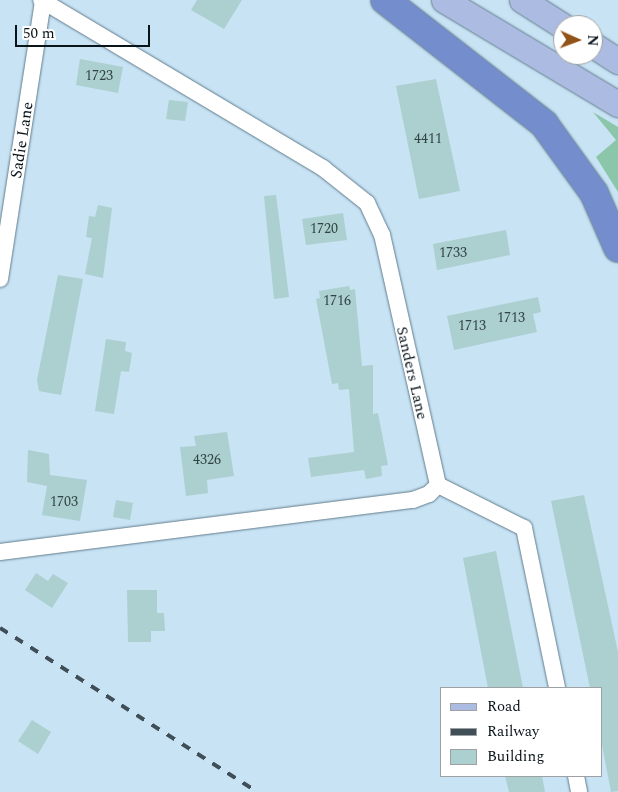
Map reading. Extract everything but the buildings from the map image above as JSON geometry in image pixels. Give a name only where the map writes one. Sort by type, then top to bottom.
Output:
[{"type":"highway","points":[[385,0],[544,124],[594,193],[618,248]]},
{"type":"main road","points":[[444,0],[618,104]]},
{"type":"main road","points":[[522,0],[553,20]]},
{"type":"main road","points":[[603,51],[618,61]]},
{"type":"street","name":"Sadie Lane","points":[[0,279],[42,1]]},
{"type":"street","name":"Sanders Lane","points":[[42,1],[322,168],[367,203],[382,235],[438,485]]},
{"type":"street","points":[[0,552],[413,500],[438,485],[524,528],[557,687]]},
{"type":"street","points":[[576,777],[579,792]]},
{"type":"green space","points":[[593,112],[618,127],[618,192],[596,157],[616,140]]},
{"type":"railway","points":[[0,628],[257,792]]}]
